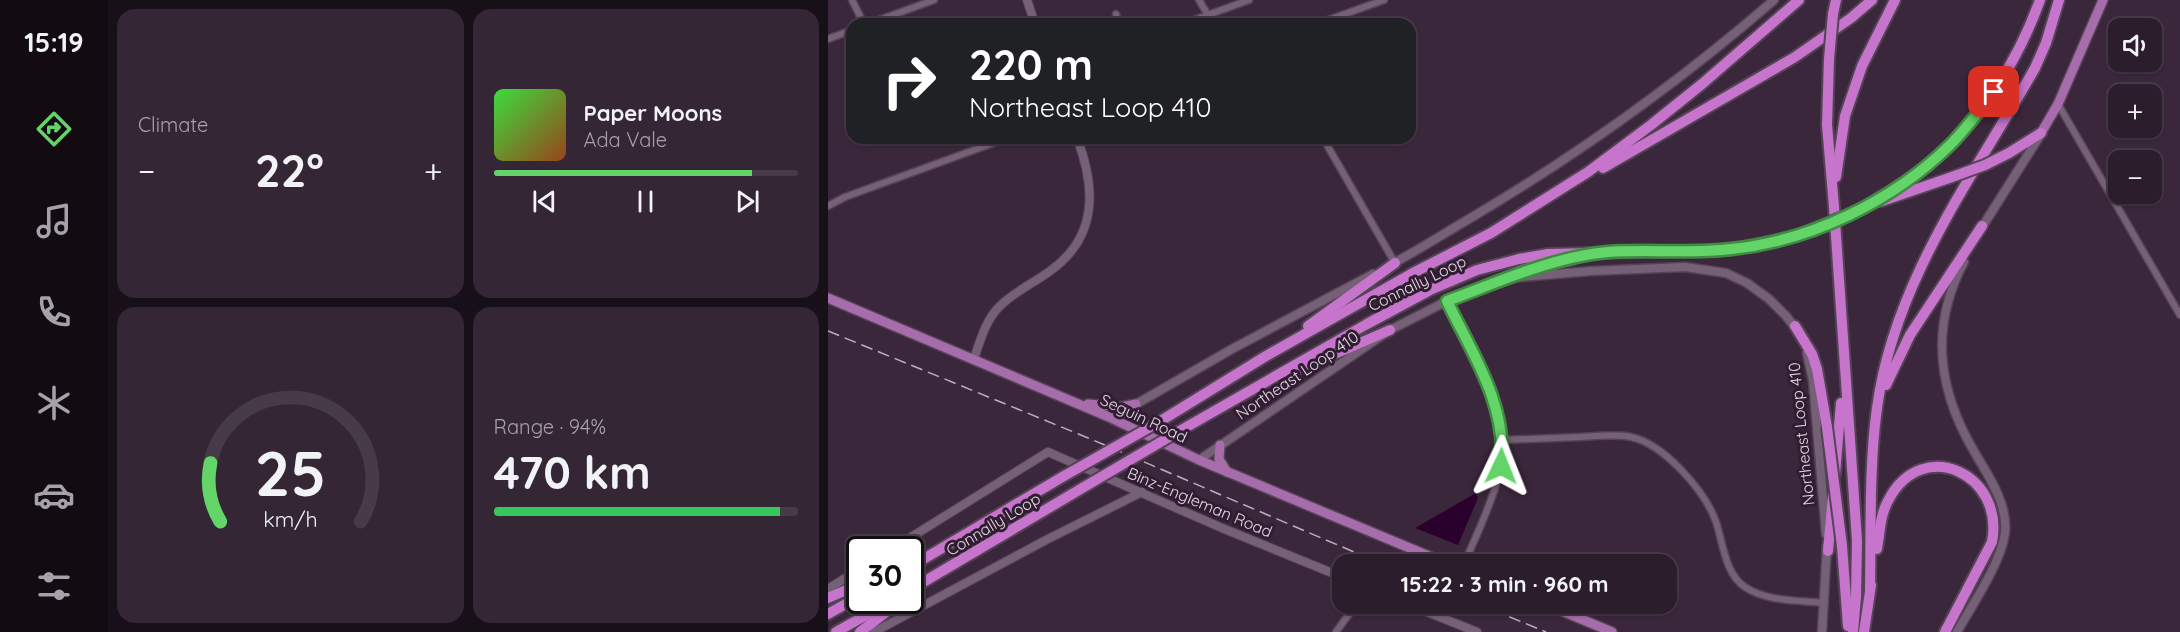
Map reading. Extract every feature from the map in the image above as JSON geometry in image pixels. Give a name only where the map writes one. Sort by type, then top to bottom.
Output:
[{"type":"highway","name":"Connally Loop","points":[[924,558],[1159,422],[1266,356],[1411,274],[1491,233],[1588,172],[1651,125],[1744,49],[1799,0]]},
{"type":"highway","points":[[1836,0],[1829,59],[1827,125],[1857,541],[1853,632]]},
{"type":"highway","points":[[1491,233],[1795,57],[1851,18],[1872,0]]},
{"type":"highway","points":[[1834,207],[1835,182],[1845,116],[1862,66],[1895,0]]},
{"type":"highway","name":"Connally Loop","points":[[924,583],[1255,388],[1430,290],[1478,270],[1548,254],[1729,250],[1796,236],[1862,209],[1931,162],[1970,124],[1994,92],[2015,57],[2040,0]]},
{"type":"highway","points":[[1870,590],[1873,449],[1877,407],[1893,336],[1920,265],[2035,68],[2049,34],[2059,0]]},
{"type":"highway","points":[[1862,209],[1985,165],[2042,133]]},
{"type":"highway","points":[[1877,407],[1891,371],[1910,335],[1982,226]]},
{"type":"highway","points":[[1510,278],[1549,263],[1608,252]]},
{"type":"highway","points":[[1266,356],[1395,263]]},
{"type":"highway","points":[[1795,326],[1812,354],[1817,369],[1842,546],[1848,632]]},
{"type":"highway","points":[[1255,388],[1390,330]]},
{"type":"highway","points":[[1828,551],[1844,364]]},
{"type":"highway","points":[[1864,632],[1883,512],[1894,490],[1909,476],[1928,467],[1940,466],[1976,483],[1988,497],[1995,529],[1987,554],[1945,632]]},
{"type":"highway","points":[[828,598],[846,590]]},
{"type":"highway","points":[[828,614],[846,604]]},
{"type":"highway","points":[[836,632],[868,614]]},
{"type":"highway","points":[[860,632],[884,614]]},
{"type":"main road","points":[[1112,418],[1232,349],[1395,263],[1528,184],[1625,118],[1699,63],[1774,0]]},
{"type":"main road","points":[[1957,632],[1996,562],[2003,545],[2005,532],[2002,505],[1997,491],[1972,448],[1950,401],[1942,358],[1941,338],[1950,291],[1982,226],[2058,104],[2103,0]]},
{"type":"main road","name":"Northeast Loop 410","points":[[1199,460],[1390,330],[1447,301],[1510,278],[1591,271],[1685,267],[1726,273],[1748,283],[1769,299],[1795,326],[1806,348],[1813,381],[1828,551],[1822,632]]},
{"type":"main road","name":"Seguin Road","points":[[828,298],[1112,418],[1199,460],[1424,554]]},
{"type":"main road","points":[[1079,404],[1121,407],[1136,404]]},
{"type":"main road","points":[[1220,445],[1219,459],[1227,472]]},
{"type":"main road","points":[[1569,614],[1612,632]]},
{"type":"street","points":[[852,0],[862,18]]},
{"type":"street","points":[[883,18],[934,0]]},
{"type":"street","points":[[1027,0],[1033,18]]},
{"type":"street","points":[[1199,0],[1208,15]]},
{"type":"street","points":[[1200,18],[1249,0]]},
{"type":"street","points":[[1334,18],[1384,0]]},
{"type":"street","points":[[1116,14],[1117,18]]},
{"type":"street","points":[[828,39],[846,32]]},
{"type":"street","points":[[2058,104],[2180,315]]},
{"type":"street","points":[[828,206],[845,197],[991,144]]},
{"type":"street","points":[[974,359],[982,334],[999,306],[1049,272],[1071,252],[1077,243],[1087,219],[1091,191],[1086,162],[1079,144]]},
{"type":"street","points":[[1326,144],[1395,263]]},
{"type":"street","points":[[1447,301],[1495,401],[1503,441],[1498,478],[1468,554]]},
{"type":"street","points":[[1503,441],[1609,436],[1632,438],[1641,442],[1680,469],[1698,490],[1715,520],[1732,573],[1738,583],[1753,592],[1774,598],[1825,603]]},
{"type":"street","name":"Binz-Engleman Road","points":[[913,536],[1048,452],[1332,573]]},
{"type":"street","points":[[874,632],[1046,540],[1142,492]]},
{"type":"street","points":[[828,589],[846,578]]},
{"type":"street","points":[[1336,632],[1349,614]]},
{"type":"street","points":[[1432,614],[1477,632]]},
{"type":"shaded area","points":[[1476,493],[1478,498],[1458,545],[1415,528]]},
{"type":"railway","points":[[828,331],[1093,440],[1359,554]]},
{"type":"railway","points":[[1503,614],[1546,632]]},
{"type":"route","points":[[1501,466],[1503,441],[1495,401],[1447,301],[1549,263],[1608,252],[1729,250],[1796,236],[1862,209],[1906,181],[1951,144],[1970,124],[1994,92]]}]
